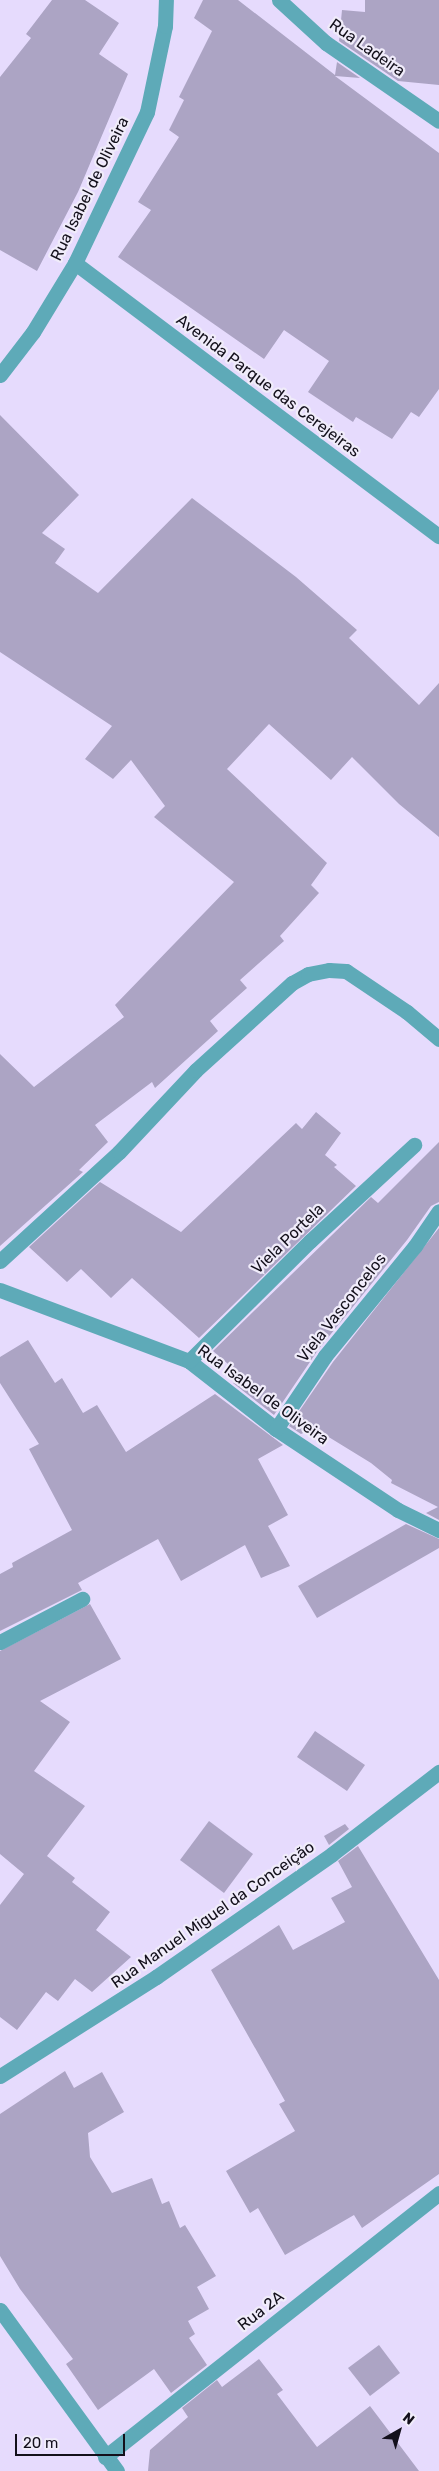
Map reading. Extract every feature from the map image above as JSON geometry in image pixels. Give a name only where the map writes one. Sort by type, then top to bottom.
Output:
[{"type":"street","name":"Rua Isabel de Oliveira","points":[[0,375],[33,332],[75,263],[147,112],[165,26],[166,0]]},
{"type":"street","name":"Rua Ladeira","points":[[279,0],[326,42],[439,121]]},
{"type":"street","name":"Avenida Parque das Cerejeiras","points":[[75,263],[439,536]]},
{"type":"street","points":[[0,1261],[119,1152],[196,1070],[292,983],[308,974],[329,970],[346,971],[407,1012],[439,1039]]},
{"type":"street","name":"Viela Portela","points":[[189,1360],[310,1241],[414,1145]]},
{"type":"street","name":"Viela Vasconcelos","points":[[276,1429],[325,1356],[439,1211]]},
{"type":"street","name":"Rua Isabel de Oliveira","points":[[0,1290],[189,1360],[276,1429],[398,1510],[439,1530]]},
{"type":"street","points":[[0,1642],[82,1599]]},
{"type":"street","name":"Rua Manuel Miguel da Conceição","points":[[0,2076],[164,1971],[332,1854],[439,1772]]},
{"type":"street","name":"Rua 2A","points":[[105,2457],[439,2193]]},
{"type":"street","points":[[0,2310],[117,2471]]},
{"type":"building","points":[[52,0],[85,0],[119,23],[99,54],[128,74],[78,192],[37,271],[0,250],[0,77],[31,38],[26,34]]},
{"type":"building","points":[[203,0],[238,0],[335,75],[337,62],[360,78],[335,76],[439,153],[439,389],[419,417],[411,412],[392,439],[356,417],[353,422],[308,392],[329,361],[284,330],[264,359],[118,257],[151,210],[138,202],[179,137],[169,130],[184,100],[179,97],[212,31],[194,18]]},
{"type":"building","points":[[365,0],[439,0],[439,85],[398,81],[339,41],[342,10],[365,12]]},
{"type":"building","points":[[0,415],[79,495],[42,533],[65,549],[55,563],[98,593],[192,498],[296,577],[357,630],[349,638],[419,705],[439,683],[439,837],[399,804],[352,757],[331,780],[269,724],[227,769],[327,863],[311,885],[319,893],[280,936],[284,941],[240,980],[247,988],[210,1021],[218,1031],[155,1088],[152,1082],[95,1125],[108,1142],[79,1170],[83,1172],[0,1246],[0,1054],[34,1087],[124,1017],[115,1005],[234,882],[154,817],[165,806],[131,760],[113,779],[85,759],[112,726],[0,652]]},
{"type":"building","points":[[316,1112],[341,1133],[325,1155],[337,1165],[334,1167],[356,1186],[199,1338],[132,1278],[111,1298],[81,1269],[67,1282],[29,1247],[100,1182],[181,1232],[296,1123],[302,1129]]},
{"type":"building","points":[[439,1142],[439,1202],[431,1206],[407,1240],[318,1350],[274,1415],[233,1383],[243,1377],[213,1351],[371,1197],[378,1203]]},
{"type":"building","points":[[439,1228],[439,1520],[426,1513],[438,1507],[391,1483],[392,1480],[371,1463],[314,1428],[301,1434],[289,1426],[333,1362]]},
{"type":"building","points":[[28,1340],[55,1383],[62,1378],[83,1413],[97,1405],[126,1452],[215,1394],[283,1445],[258,1459],[288,1515],[268,1526],[290,1566],[261,1578],[245,1545],[181,1581],[158,1539],[78,1583],[82,1590],[0,1631],[0,1574],[13,1567],[12,1563],[72,1530],[29,1449],[39,1444],[0,1383],[0,1357]]},
{"type":"building","points":[[406,1524],[439,1539],[439,1548],[317,1618],[298,1586]]},
{"type":"building","points":[[90,1604],[121,1659],[40,1701],[70,1722],[34,1771],[85,1806],[47,1856],[75,1878],[72,1882],[110,1912],[96,1930],[131,1957],[92,1992],[75,1979],[58,2001],[46,1992],[17,2030],[0,2017],[0,1905],[24,1874],[0,1854],[0,1651]]},
{"type":"building","points":[[315,1731],[365,1765],[347,1791],[297,1757]]},
{"type":"building","points":[[209,1821],[253,1854],[224,1893],[180,1860]]},
{"type":"building","points":[[345,1824],[349,1829],[329,1845],[324,1836]]},
{"type":"building","points":[[358,1846],[439,1980],[439,2174],[362,2228],[354,2215],[285,2255],[258,2208],[250,2213],[226,2171],[295,2131],[279,2104],[285,2101],[211,1970],[279,1925],[293,1950],[345,1922],[331,1898],[352,1887],[338,1861]]},
{"type":"building","points":[[65,2071],[74,2088],[102,2072],[124,2112],[88,2133],[90,2157],[112,2193],[152,2178],[162,2204],[169,2201],[180,2228],[185,2225],[216,2276],[197,2287],[209,2309],[188,2321],[195,2334],[189,2338],[207,2365],[171,2393],[154,2369],[98,2410],[66,2364],[73,2359],[20,2289],[0,2256],[0,2114]]},
{"type":"building","points":[[379,2345],[400,2373],[370,2396],[348,2368]]},
{"type":"building","points":[[259,2359],[283,2390],[277,2394],[317,2447],[370,2406],[419,2471],[148,2471],[150,2450],[188,2417],[182,2408],[217,2380],[222,2387]]}]
